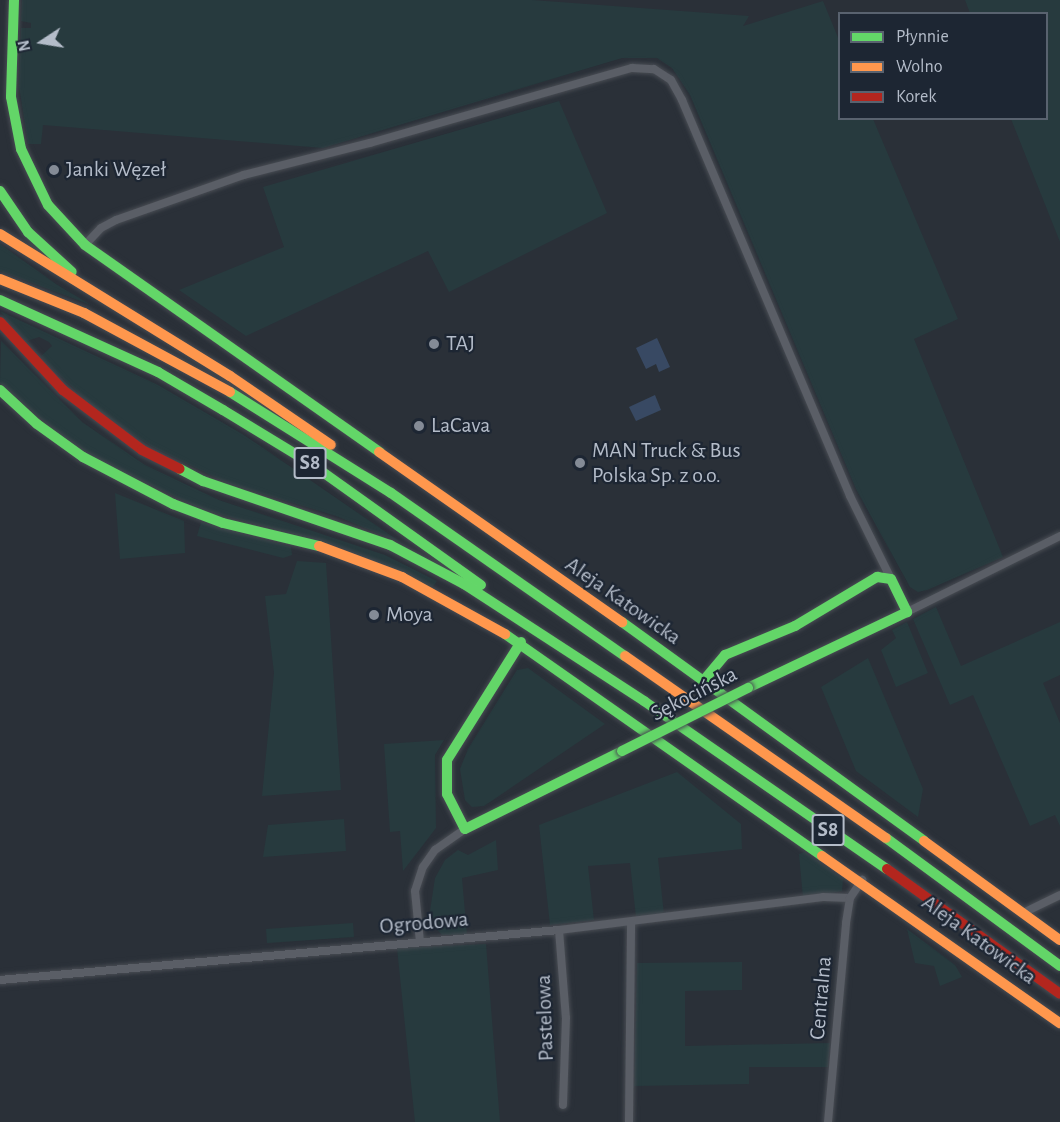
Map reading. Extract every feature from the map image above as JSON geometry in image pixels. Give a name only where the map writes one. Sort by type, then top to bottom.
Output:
[{"type":"main road","name":"Aleja Katowicka","points":[[14,0],[10,97],[21,149],[48,205],[85,245],[704,680],[1060,940]]},
{"type":"main road","points":[[0,191],[44,250],[131,316]]},
{"type":"main road","points":[[0,234],[263,398],[327,442],[391,493]]},
{"type":"main road","name":"S8","points":[[0,279],[84,313],[191,368],[391,493],[874,829],[1060,966]]},
{"type":"main road","name":"S8","points":[[0,300],[158,372],[310,463],[594,668],[960,920],[1060,994]]},
{"type":"main road","points":[[0,322],[63,390],[142,450],[203,481],[346,528],[412,555],[594,668]]},
{"type":"main road","name":"Aleja Katowicka","points":[[0,390],[38,424],[83,457],[173,504],[223,523],[350,555],[453,601],[521,642],[862,880],[1060,1023]]},
{"type":"main road","points":[[704,680],[725,655],[795,626],[877,577],[891,579],[907,612]]},
{"type":"main road","name":"Sękocińska","points":[[465,830],[748,688],[907,612]]},
{"type":"main road","points":[[465,830],[447,794],[447,760],[521,642]]},
{"type":"street","points":[[85,245],[101,228],[116,220],[253,172],[370,143],[626,69],[654,69],[671,80],[682,100],[850,496],[891,579]]},
{"type":"street","name":"Sękocińska","points":[[907,612],[1060,536]]},
{"type":"street","name":"Sękocińska","points":[[420,942],[415,891],[423,867],[435,850],[465,830]]},
{"type":"street","name":"Centralna","points":[[828,1122],[850,898],[862,880]]},
{"type":"street","points":[[1023,913],[1060,895]]},
{"type":"street","name":"Ogrodowa","points":[[0,980],[559,930],[823,897],[850,898]]},
{"type":"street","points":[[629,1122],[631,922]]},
{"type":"street","name":"Pastelowa","points":[[559,930],[566,1018],[563,1105]]},
{"type":"green space","points":[[22,0],[532,0],[749,16],[743,26],[823,1],[838,38],[838,120],[873,120],[958,319],[914,339],[1003,557],[927,590],[918,592],[910,587],[856,489],[690,95],[672,68],[657,58],[622,58],[323,148],[43,125],[41,144],[28,144],[19,86],[21,28],[31,28],[31,23],[21,21]]},
{"type":"green space","points":[[965,0],[1060,0],[1060,242],[1011,120],[1048,120],[1048,12],[970,12]]},
{"type":"green space","points":[[559,101],[607,213],[449,292],[428,251],[246,336],[179,290],[284,247],[263,187]]},
{"type":"green space","points":[[0,244],[56,284],[91,305],[0,271]]},
{"type":"green space","points":[[0,311],[158,385],[244,435],[402,543],[336,516],[227,483],[151,446],[97,410],[54,370],[41,356],[52,346],[49,342],[39,337],[27,341]]},
{"type":"green space","points":[[1,341],[82,422],[145,465],[219,500],[385,555],[437,581],[433,587],[337,546],[204,510],[97,460],[54,430],[0,383]]},
{"type":"green space","points":[[115,493],[184,521],[185,553],[120,559]]},
{"type":"green space","points":[[201,522],[291,547],[292,555],[283,558],[197,536]]},
{"type":"green space","points":[[297,561],[326,563],[341,790],[262,796],[274,673],[265,596],[286,594]]},
{"type":"green space","points":[[936,607],[961,666],[1060,622],[1060,675],[1043,683],[1060,723],[1060,826],[1055,815],[1030,826],[973,695],[950,705],[913,619]]},
{"type":"green space","points":[[907,622],[928,673],[896,687],[881,650],[896,638],[892,630]]},
{"type":"green space","points":[[868,658],[923,789],[918,817],[856,771],[821,687]]},
{"type":"green space","points":[[528,668],[605,724],[484,806],[472,807],[465,800],[460,769],[468,749],[517,670]]},
{"type":"green space","points":[[444,740],[435,755],[436,828],[403,871],[400,831],[390,832],[384,744]]},
{"type":"green space","points":[[677,772],[741,824],[742,849],[658,858],[664,915],[636,917],[630,863],[588,866],[594,920],[550,925],[539,825]]},
{"type":"green space","points":[[344,819],[346,851],[263,857],[268,825]]},
{"type":"green space","points":[[496,840],[498,870],[462,878],[467,935],[442,935],[432,924],[430,911],[435,878],[445,860],[458,850],[468,855]]},
{"type":"green space","points":[[805,852],[843,879],[842,891],[803,898],[799,854]]},
{"type":"green space","points":[[353,923],[354,937],[267,943],[266,929]]},
{"type":"green space","points":[[907,929],[955,965],[962,977],[940,986],[934,966],[915,963]]},
{"type":"green space","points":[[486,944],[500,1122],[415,1122],[397,948]]},
{"type":"green space","points":[[742,962],[742,990],[685,991],[685,1046],[830,1043],[828,1067],[749,1067],[749,1084],[634,1086],[637,963]]},
{"type":"water","points":[[657,338],[670,367],[659,372],[656,364],[646,369],[636,348]]},
{"type":"water","points":[[655,395],[661,410],[636,421],[629,407]]},
{"type":"traffic: fast","points":[[14,0],[11,97],[21,149],[48,205],[85,245],[379,452]]},
{"type":"traffic: fast","points":[[0,191],[28,232],[72,272]]},
{"type":"traffic: fast","points":[[0,300],[158,372],[223,410],[310,463],[481,585]]},
{"type":"traffic: fast","points":[[0,390],[37,424],[83,457],[173,504],[223,523],[319,546]]},
{"type":"traffic: fast","points":[[230,392],[391,493],[625,656]]},
{"type":"traffic: fast","points":[[180,469],[203,481],[390,545],[464,584],[644,701],[887,869]]},
{"type":"traffic: fast","points":[[704,680],[725,655],[795,626],[877,577],[891,579],[907,612],[748,688]]},
{"type":"traffic: fast","points":[[622,622],[924,841]]},
{"type":"traffic: fast","points":[[505,634],[822,856]]},
{"type":"traffic: fast","points":[[521,642],[447,760],[447,794],[465,829],[622,751]]},
{"type":"traffic: fast","points":[[622,751],[748,688]]},
{"type":"traffic: fast","points":[[886,838],[1060,966]]},
{"type":"traffic: slow","points":[[0,234],[230,376],[331,445]]},
{"type":"traffic: slow","points":[[0,279],[84,313],[230,392]]},
{"type":"traffic: slow","points":[[379,452],[622,622]]},
{"type":"traffic: slow","points":[[319,546],[402,577],[505,634]]},
{"type":"traffic: slow","points":[[625,656],[886,838]]},
{"type":"traffic: slow","points":[[924,841],[1060,940]]},
{"type":"traffic: slow","points":[[822,856],[1060,1023]]},
{"type":"traffic: jam","points":[[0,322],[63,390],[142,450],[180,469]]},
{"type":"traffic: jam","points":[[887,869],[1060,994]]},
{"type":"place","name":"Janki Węzeł","points":[[54,170]]},
{"type":"place","name":"TAJ","points":[[434,344]]},
{"type":"place","name":"LaCava","points":[[419,426]]},
{"type":"place","name":"MAN Truck & Bus Polska Sp. z o.o.","points":[[580,463]]},
{"type":"place","name":"Moya","points":[[374,615]]}]
